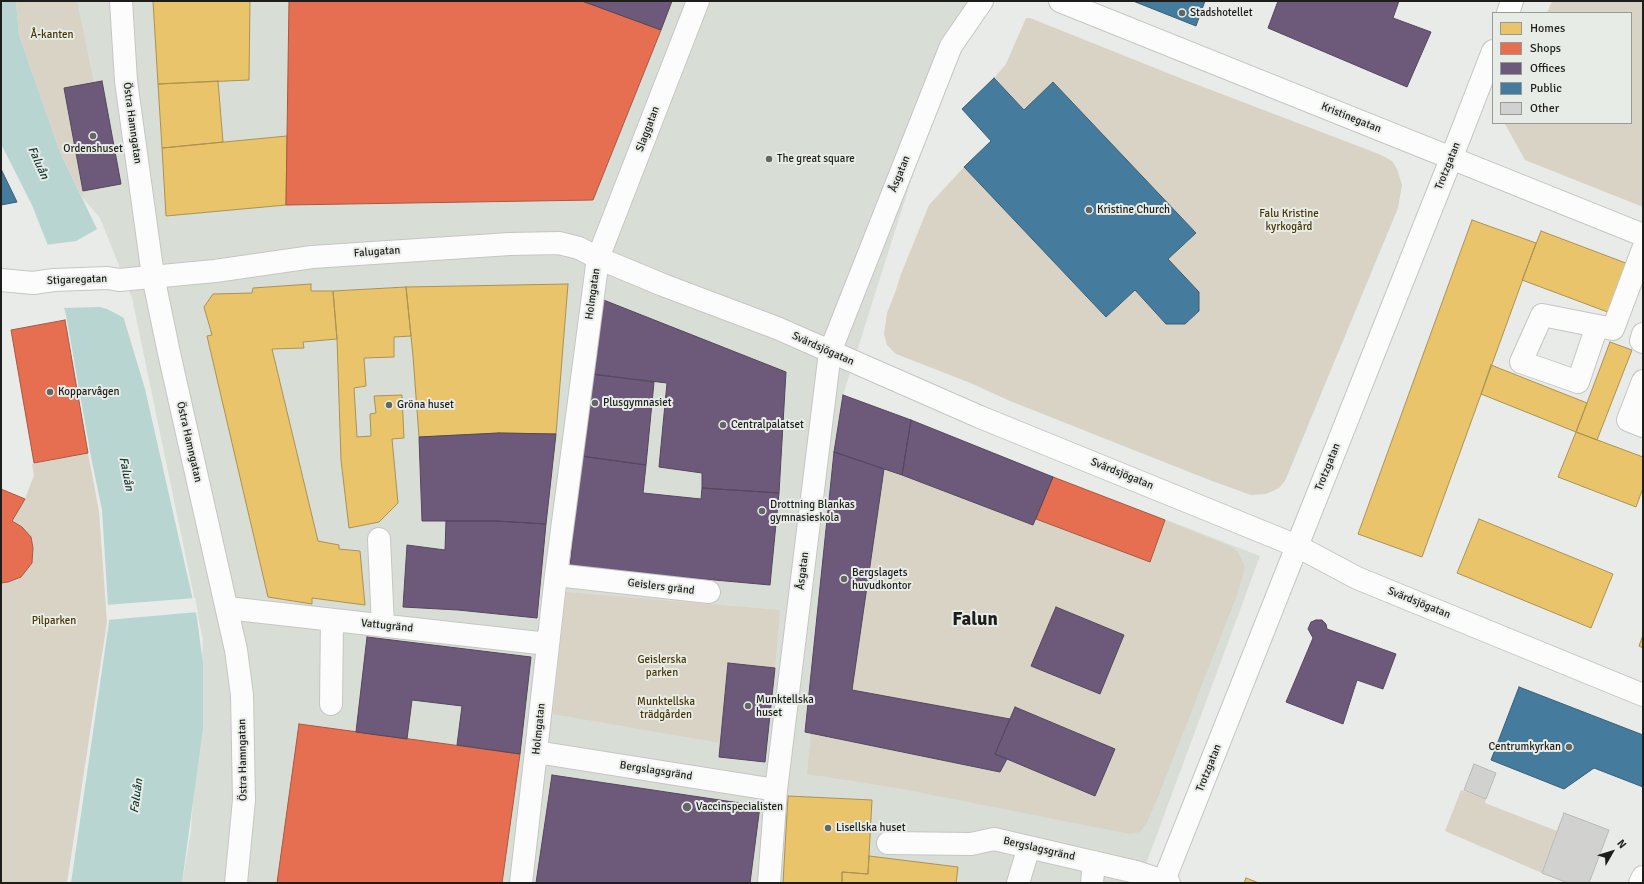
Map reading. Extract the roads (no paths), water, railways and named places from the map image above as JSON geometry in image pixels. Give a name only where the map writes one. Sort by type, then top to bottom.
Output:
[{"type":"street","name":"Östra Hamngatan","points":[[121,1],[126,81],[154,276],[170,360],[236,650],[242,695],[244,800],[236,883]]},
{"type":"street","name":"Slaggatan","points":[[598,258],[698,1]]},
{"type":"street","name":"Åsgatan","points":[[769,883],[778,779],[828,368],[951,46],[982,1]]},
{"type":"street","name":"Kristinegatan","points":[[1060,1],[1643,235]]},
{"type":"street","points":[[1508,12],[1512,1]]},
{"type":"street","name":"Trotzgatan","points":[[1165,882],[1492,54]]},
{"type":"street","name":"Falugatan","points":[[154,276],[215,271],[312,257],[510,244],[559,243],[579,248],[598,258]]},
{"type":"street","points":[[1597,326],[1613,329],[1643,249]]},
{"type":"street","name":"Svärdsjögatan","points":[[598,258],[777,328],[828,368],[980,417],[1297,546],[1357,578],[1643,695]]},
{"type":"street","name":"Holmgatan","points":[[522,883],[556,575],[598,258]]},
{"type":"street","name":"Stigaregatan","points":[[1,280],[33,283],[54,280],[108,278],[119,280],[154,276]]},
{"type":"street","points":[[1643,334],[1641,341],[1643,342]]},
{"type":"street","points":[[1643,381],[1628,420],[1643,426]]},
{"type":"street","points":[[379,539],[393,627]]},
{"type":"street","name":"Geislers gränd","points":[[556,575],[709,592],[686,590],[556,575]]},
{"type":"street","name":"Vattugränd","points":[[227,608],[548,644]]},
{"type":"street","points":[[331,704],[332,620]]},
{"type":"street","name":"Bergslagsgränd","points":[[536,752],[778,779]]},
{"type":"street","name":"Bergslagsgränd","points":[[888,843],[971,844],[994,839],[1029,847],[1093,873],[1136,872],[1165,882]]},
{"type":"street","points":[[1018,883],[1029,847]]},
{"type":"street","points":[[1640,883],[1643,877]]},
{"type":"water","name":"Faluån","points":[[1,1],[16,1],[19,35],[60,152],[97,229],[145,389],[197,618],[203,664],[203,728],[182,883],[71,883],[109,622],[102,510],[66,315],[47,243],[32,205],[1,144]]},
{"type":"place","name":"Stadshotellet","points":[[1182,13]]},
{"type":"place","name":"Ordenshuset","points":[[93,136]]},
{"type":"place","name":"The great square","points":[[769,159]]},
{"type":"place","name":"Kristine Church","points":[[1089,210]]},
{"type":"place","name":"Kopparvågen","points":[[50,392]]},
{"type":"place","name":"Plusgymnasiet","points":[[595,403]]},
{"type":"place","name":"Gröna huset","points":[[389,405]]},
{"type":"place","name":"Centralpalatset","points":[[723,425]]},
{"type":"place","name":"Drottning Blankas gymnasieskola","points":[[762,511]]},
{"type":"place","name":"Bergslagets huvudkontor","points":[[844,579]]},
{"type":"place","name":"Munktellska huset","points":[[748,706]]},
{"type":"place","name":"Centrumkyrkan","points":[[1569,747]]},
{"type":"place","name":"Vaccinspecialisten","points":[[687,807]]},
{"type":"place","name":"Lisellska huset","points":[[828,828]]},
{"type":"district","name":"Falun","points":[[975,620]]},
{"type":"park label","name":"Å-kanten","points":[[52,35]]},
{"type":"park label","name":"Falu Kristine kyrkogård","points":[[1289,220]]},
{"type":"park label","name":"Pilparken","points":[[54,621]]},
{"type":"park label","name":"Geislerska parken","points":[[662,666]]},
{"type":"park label","name":"Munktellska trädgården","points":[[666,708]]}]
